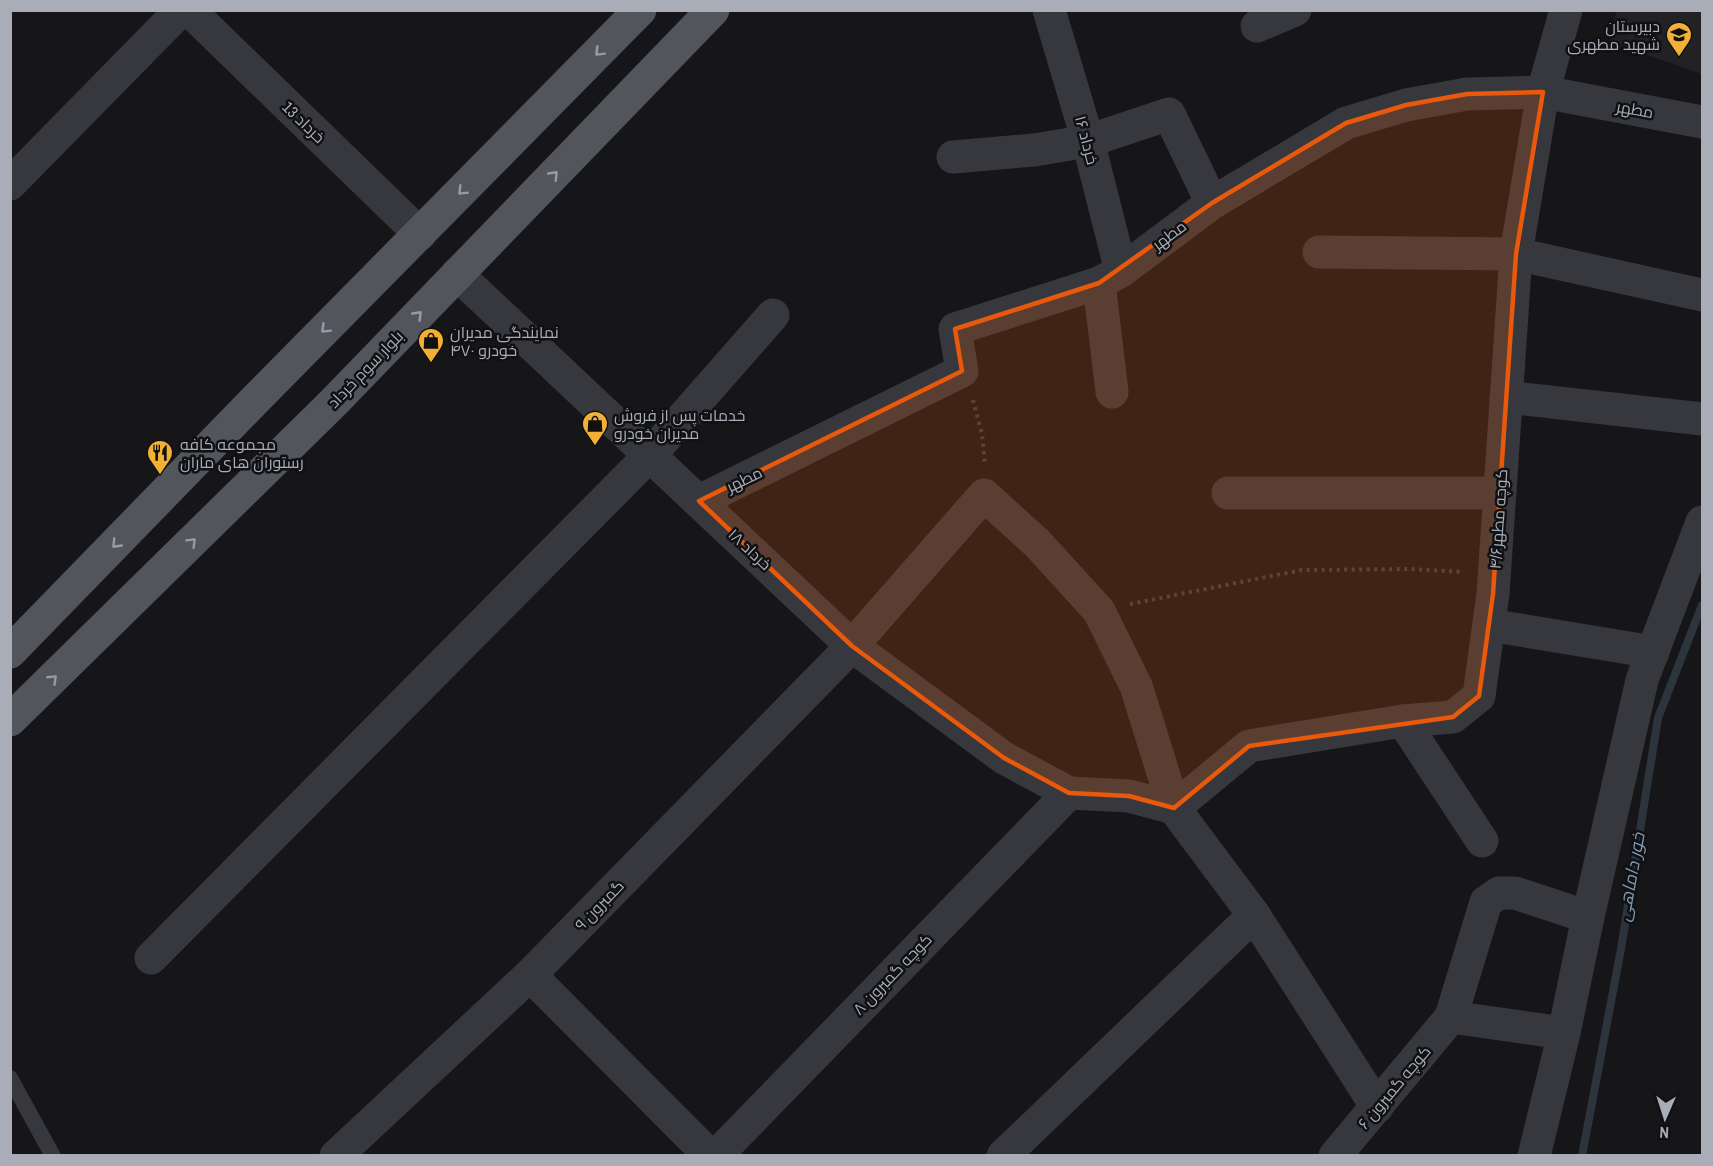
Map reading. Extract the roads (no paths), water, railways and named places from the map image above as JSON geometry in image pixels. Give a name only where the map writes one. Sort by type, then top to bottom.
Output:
[{"type":"main road","points":[[10,652],[640,10]]},
{"type":"main road","name":"بلوار سوم خرداد","points":[[10,720],[334,402],[713,10]]},
{"type":"street","points":[[10,184],[181,10]]},
{"type":"street","name":"خرداد 13","points":[[189,10],[420,234]]},
{"type":"street","name":"خرداد ۱۶","points":[[1048,10],[1088,141],[1110,277],[1112,392]]},
{"type":"street","points":[[1257,26],[1295,10]]},
{"type":"street","name":"کوچه مطهر۴/۶","points":[[1174,808],[1249,746],[1403,721],[1453,717],[1479,696],[1495,573],[1516,254],[1543,92],[1566,10]]},
{"type":"street","name":"مطهر","points":[[699,501],[962,371],[955,329],[1110,277],[1212,203],[1346,123],[1406,105],[1467,94],[1543,92],[1702,122]]},
{"type":"street","points":[[953,157],[1034,150],[1088,141],[1169,114],[1212,203]]},
{"type":"street","points":[[1319,252],[1516,254],[1702,295]]},
{"type":"street","name":"خرداد ۱۸","points":[[457,274],[852,646],[1004,758],[1069,793]]},
{"type":"street","points":[[151,958],[650,455],[773,315]]},
{"type":"street","points":[[1506,397],[1702,419]]},
{"type":"street","points":[[1228,493],[1500,493]]},
{"type":"street","name":"گمبرون ۹","points":[[336,1155],[530,975],[852,646],[984,495],[1037,543],[1099,611],[1136,686],[1174,808]]},
{"type":"street","points":[[1534,1155],[1564,1033],[1642,680],[1702,522]]},
{"type":"street","points":[[1489,626],[1653,652]]},
{"type":"street","points":[[1403,721],[1482,841]]},
{"type":"street","points":[[1069,793],[1129,796],[1174,808],[1254,915],[1377,1107]]},
{"type":"street","name":"کوچه گمبرون ۸","points":[[716,1155],[1069,793]]},
{"type":"street","points":[[1564,1033],[1451,1017],[1486,902],[1499,893],[1515,893],[1588,917]]},
{"type":"street","points":[[1003,1155],[1254,915]]},
{"type":"street","points":[[530,975],[710,1155]]},
{"type":"street","name":"کوچه گمبرون ۶","points":[[1335,1155],[1451,1017]]},
{"type":"lane","points":[[10,1078],[53,1155]]},
{"type":"waterway","name":"خور داماهی","points":[[1582,1156],[1621,949],[1658,718],[1702,605]]},
{"type":"place","name":"دبیرستان شهید مطهری","points":[[1679,58]]},
{"type":"place","name":"نمایندگی مدیران خودرو ۴۷۰","points":[[431,364]]},
{"type":"place","name":"خدمات پس از فروش مدیران خودرو","points":[[595,447]]},
{"type":"place","name":"مجموعه کافه رستوران های ماران","points":[[160,476]]}]
